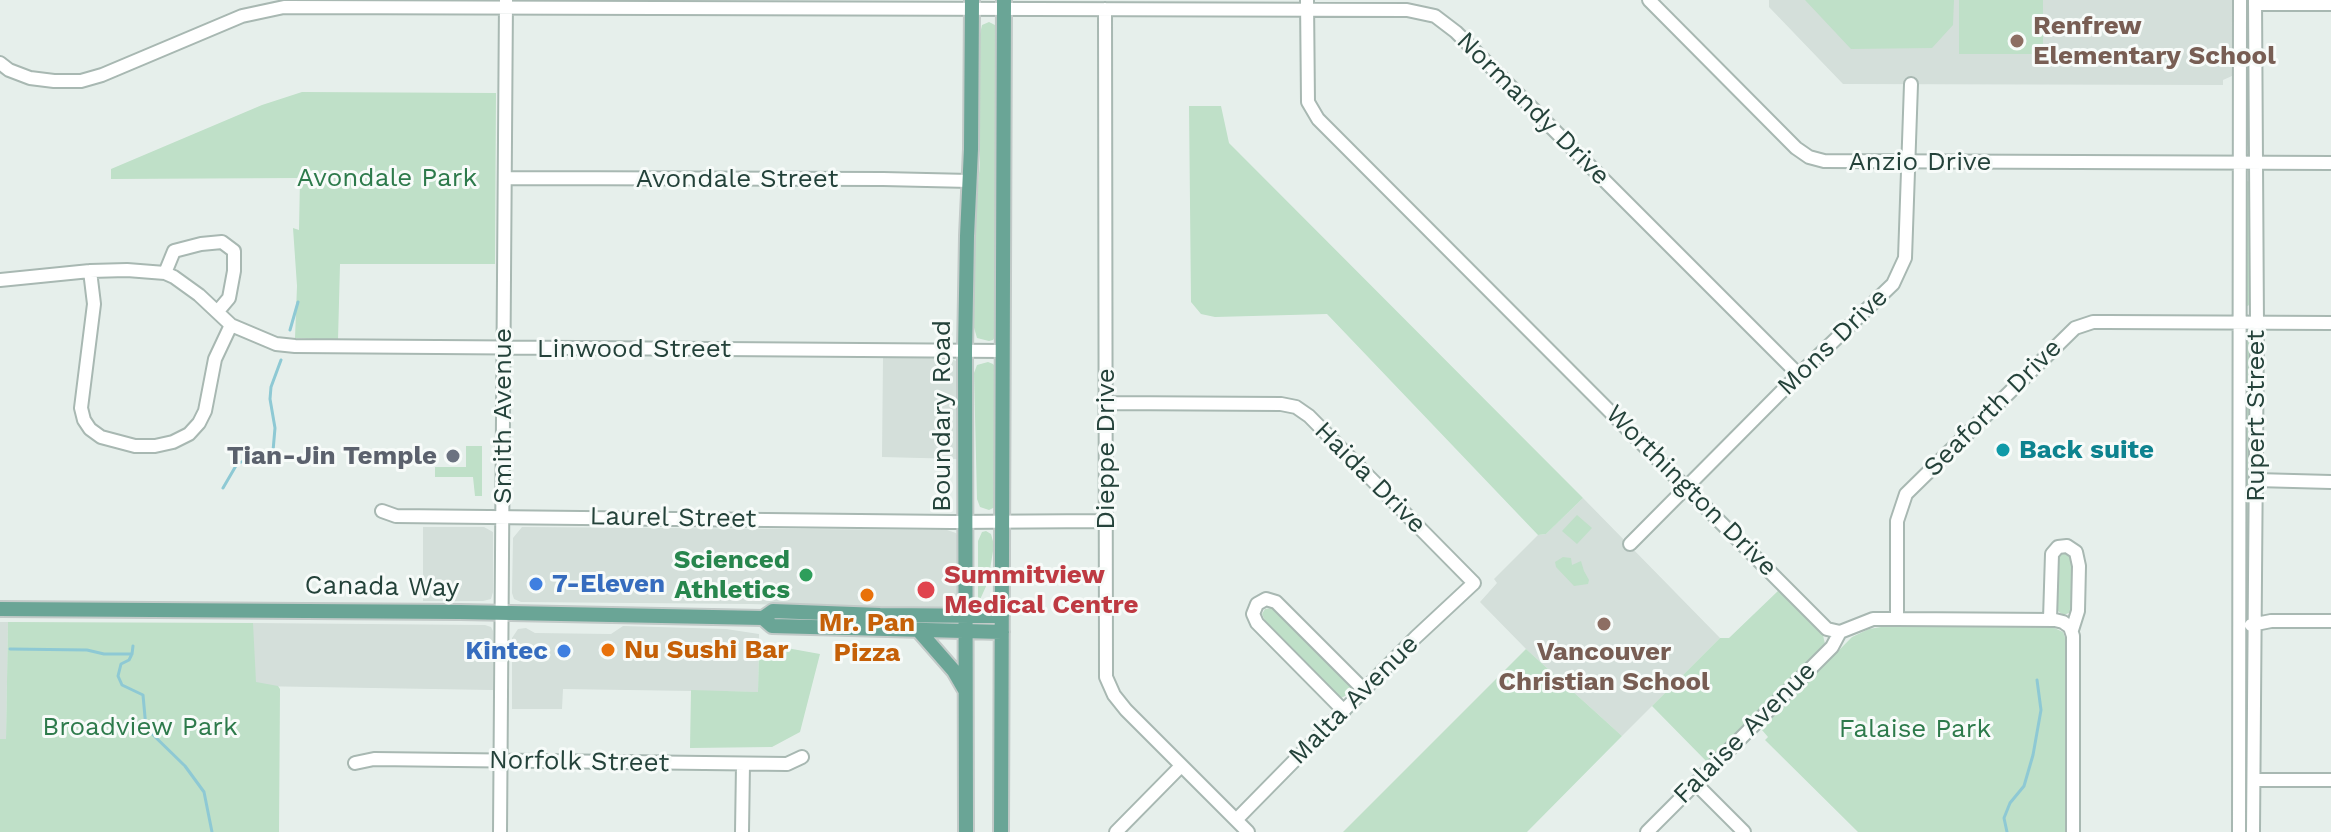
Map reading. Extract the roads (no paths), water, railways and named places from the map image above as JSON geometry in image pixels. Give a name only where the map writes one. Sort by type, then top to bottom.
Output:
[{"type":"main road","name":"Boundary Road","points":[[966,832],[965,351],[972,4]]},
{"type":"main road","points":[[1001,832],[1004,4]]},
{"type":"main road","name":"Canada Way","points":[[0,609],[763,618],[773,611],[966,616],[1002,624]]},
{"type":"main road","name":"Canada Way","points":[[763,618],[772,626],[919,631],[966,631],[1002,624]]},
{"type":"main road","points":[[919,631],[954,671],[966,692]]},
{"type":"street","name":"Anzio Drive","points":[[1649,0],[1796,148],[1809,157],[1824,161],[2331,163]]},
{"type":"street","name":"Rupert Street","points":[[2239,832],[2240,0]]},
{"type":"street","name":"Rupert Street","points":[[2253,832],[2257,323],[2255,2]]},
{"type":"street","points":[[2255,2],[2331,4]]},
{"type":"street","name":"Normandy Drive","points":[[0,63],[30,78],[81,81],[242,16],[274,8],[506,4],[1004,4],[1105,9],[1307,5],[1407,10],[1435,16],[1467,43],[1799,375]]},
{"type":"street","name":"Smith Avenue","points":[[500,832],[506,4]]},
{"type":"street","name":"Worthington Drive","points":[[1307,5],[1308,102],[1318,119],[1827,629],[1840,632]]},
{"type":"street","name":"Dieppe Drive","points":[[1105,9],[1106,677],[1120,703],[1248,832]]},
{"type":"street","name":"Mons Drive","points":[[1630,544],[1893,284],[1905,258],[1911,84]]},
{"type":"street","name":"Avondale Street","points":[[505,178],[970,181]]},
{"type":"street","points":[[0,280],[90,271],[165,273],[174,251],[222,242],[234,251],[234,271],[229,298],[218,311]]},
{"type":"street","points":[[90,271],[94,304],[81,408],[90,429],[101,437],[135,446],[155,446],[189,434],[205,411],[215,359],[231,325]]},
{"type":"street","name":"Linwood Street","points":[[165,273],[218,311],[231,325],[276,344],[295,346],[1003,351]]},
{"type":"street","name":"Seaforth Drive","points":[[1897,619],[1897,521],[1906,494],[2075,328],[2093,322],[2331,323]]},
{"type":"street","name":"Haida Drive","points":[[1107,403],[1281,404],[1296,407],[1309,416],[1474,583]]},
{"type":"street","points":[[2256,480],[2331,482]]},
{"type":"street","name":"Laurel Street","points":[[382,511],[396,516],[1105,521]]},
{"type":"street","points":[[2050,619],[2052,554],[2058,547],[2067,546],[2076,552],[2079,566],[2078,611],[2072,630],[2073,832]]},
{"type":"street","name":"Malta Avenue","points":[[1236,820],[1416,637],[1474,583]]},
{"type":"street","points":[[1344,711],[1257,623],[1253,614],[1257,604],[1266,599],[1276,602],[1365,691]]},
{"type":"street","points":[[1840,632],[1873,619],[2050,619],[2063,622],[2072,630]]},
{"type":"street","points":[[2241,627],[2271,621],[2331,621]]},
{"type":"street","name":"Falaise Avenue","points":[[1647,832],[1832,647],[1840,632]]},
{"type":"street","name":"Norfolk Street","points":[[355,763],[374,759],[787,764],[802,757]]},
{"type":"street","points":[[742,832],[743,764]]},
{"type":"street","points":[[1116,832],[1181,766]]},
{"type":"street","points":[[2254,780],[2331,780]]},
{"type":"street","points":[[1695,783],[1744,832]]},
{"type":"waterway","points":[[290,330],[298,302]]},
{"type":"waterway","points":[[223,488],[237,464],[273,451],[275,428],[271,387],[281,360]]},
{"type":"waterway","points":[[133,646],[132,654],[129,660],[121,664],[118,676],[122,685],[143,695],[146,728],[185,766],[204,792],[212,832]]},
{"type":"waterway","points":[[10,649],[132,654]]},
{"type":"waterway","points":[[2007,832],[2004,818],[2010,803],[2024,786],[2033,755],[2041,710],[2037,680]]},
{"type":"place","name":"Renfrew Elementary School","points":[[2017,41]]},
{"type":"place","name":"Back suite","points":[[2003,450]]},
{"type":"place","name":"Tian-Jin Temple","points":[[453,456]]},
{"type":"place","name":"Scienced Athletics","points":[[806,575]]},
{"type":"place","name":"7-Eleven","points":[[536,584]]},
{"type":"place","name":"Summitview Medical Centre","points":[[926,590]]},
{"type":"place","name":"Mr. Pan Pizza","points":[[867,595]]},
{"type":"place","name":"Vancouver Christian School","points":[[1604,624]]},
{"type":"place","name":"Nu Sushi Bar","points":[[608,650]]},
{"type":"place","name":"Kintec","points":[[564,651]]},
{"type":"park label","name":"Avondale Park","points":[[387,178]]},
{"type":"park label","name":"Broadview Park","points":[[140,727]]},
{"type":"park label","name":"Falaise Park","points":[[1915,729]]}]
